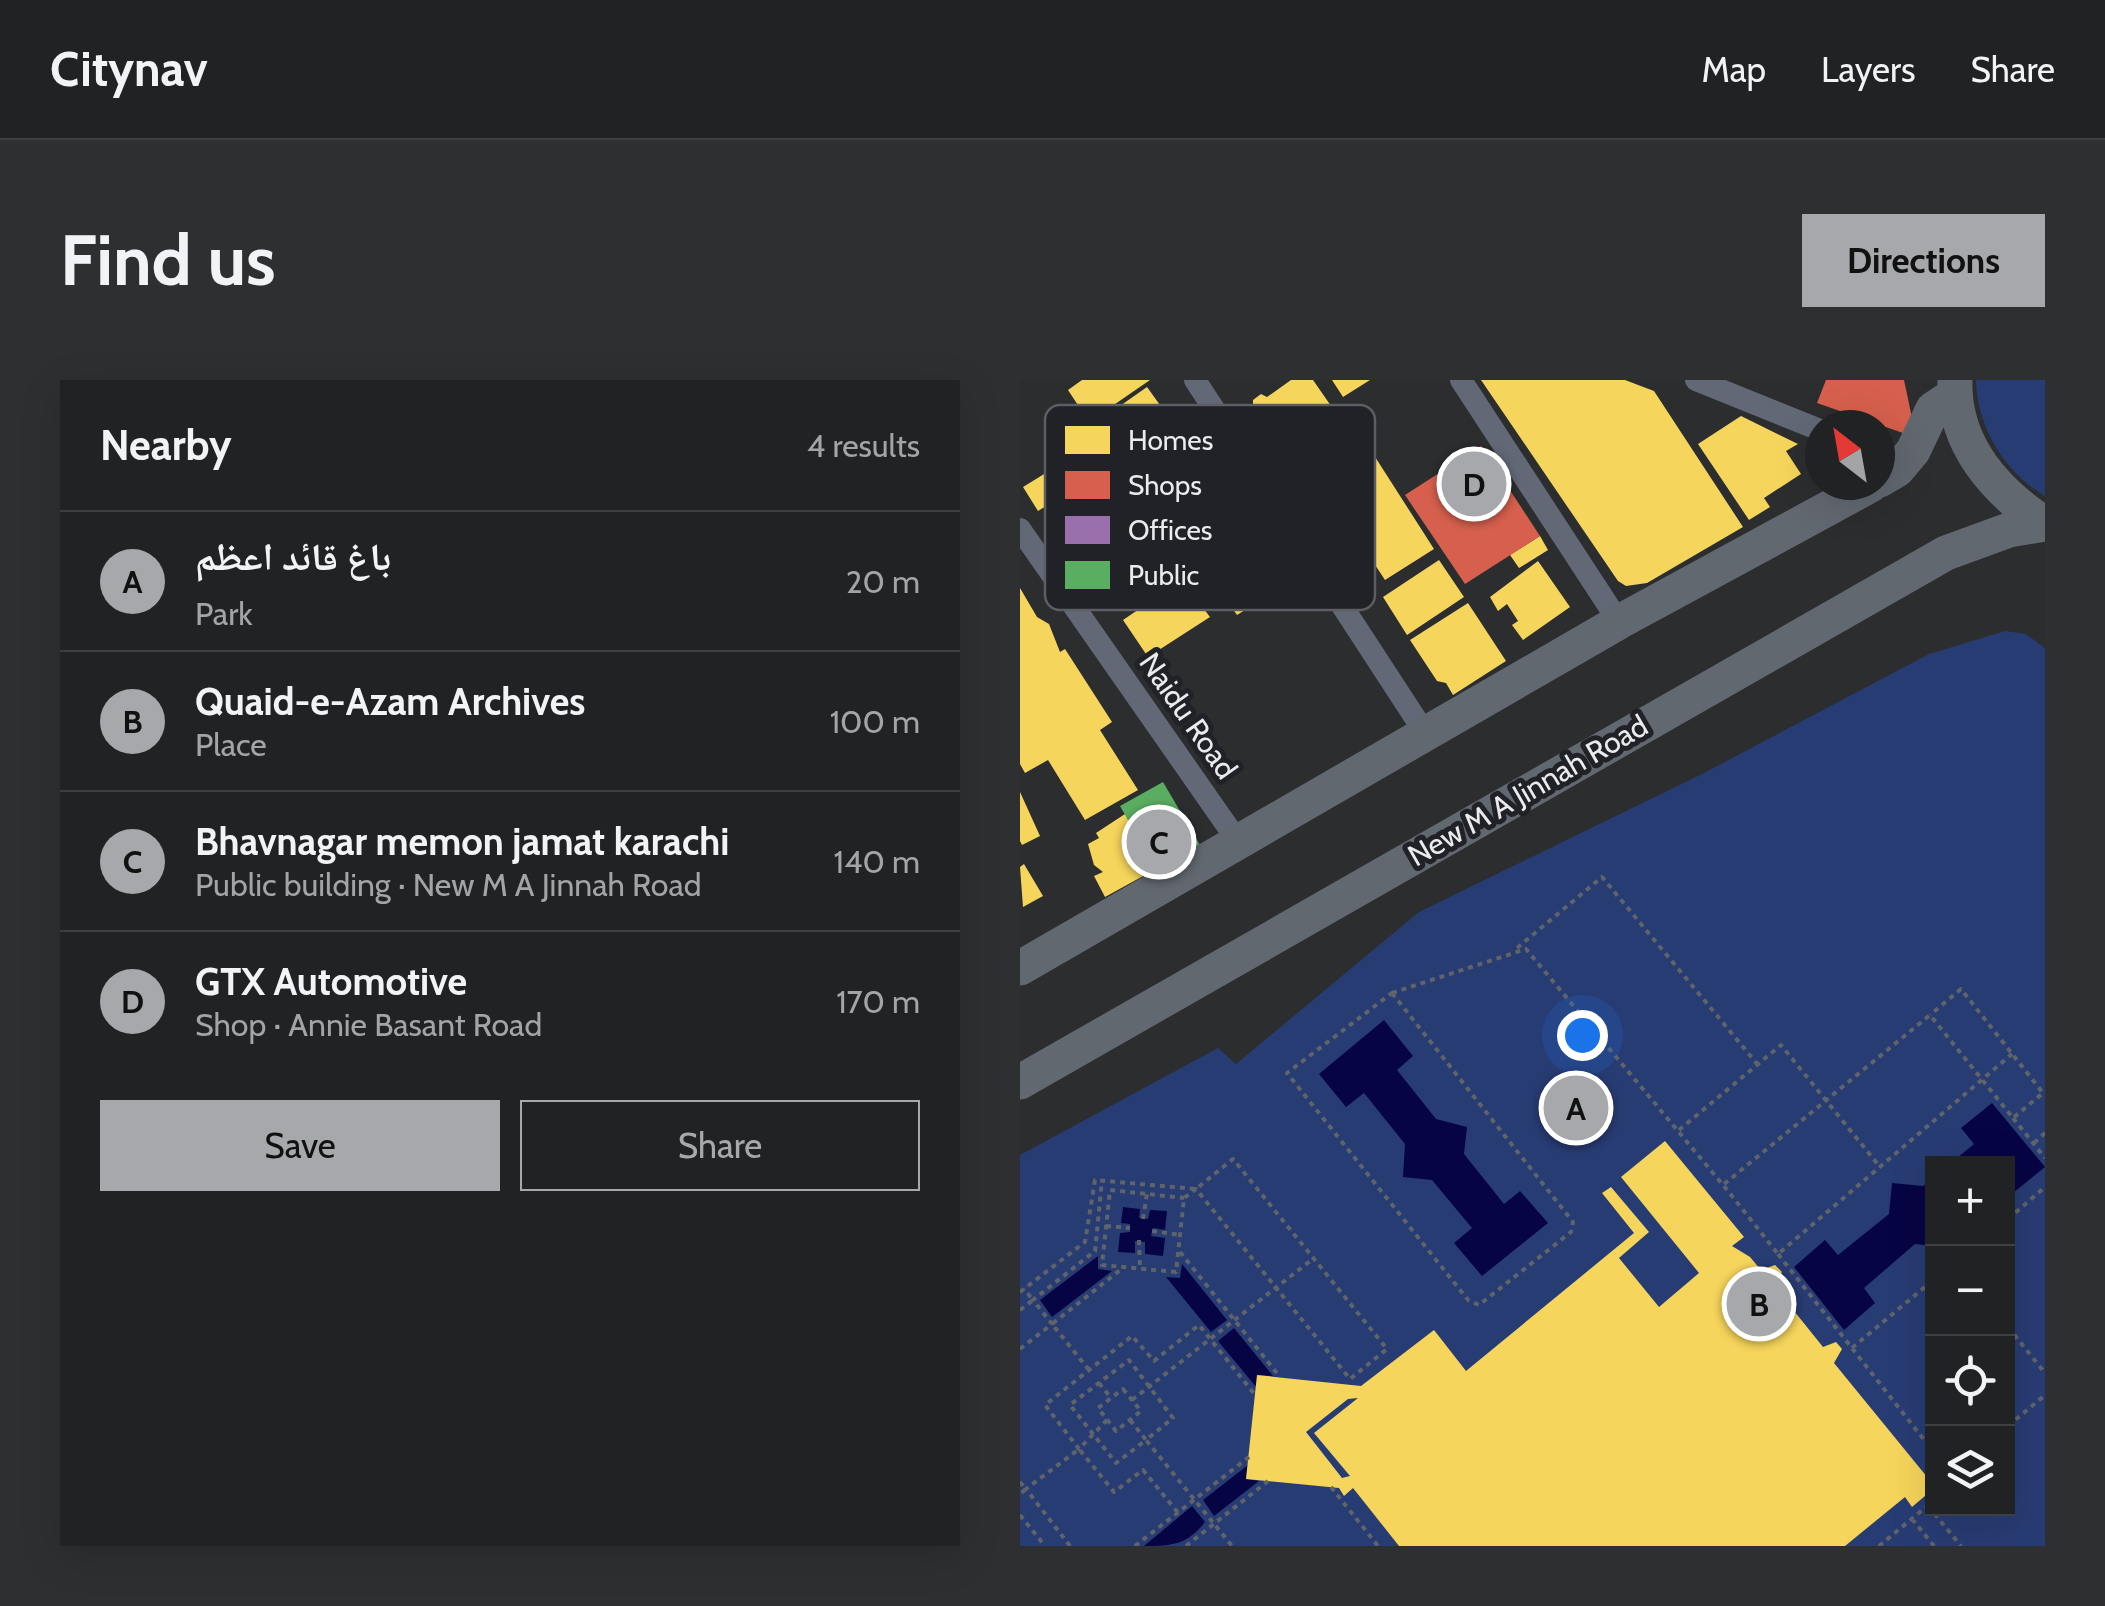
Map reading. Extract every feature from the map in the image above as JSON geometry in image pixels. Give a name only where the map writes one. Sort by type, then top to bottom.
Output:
[{"type":"main road","points":[[1895,471],[1913,451],[1934,408],[1955,388]]},
{"type":"main road","points":[[1955,388],[1964,435],[1984,471],[2011,502],[2045,524]]},
{"type":"main road","points":[[1020,968],[1619,622],[1843,500]]},
{"type":"main road","name":"New M A Jinnah Road","points":[[1020,1082],[1946,553],[2009,530],[2045,524]]},
{"type":"street","points":[[1196,380],[1212,405]]},
{"type":"street","points":[[1461,380],[1619,622]]},
{"type":"street","points":[[1696,380],[1805,424]]},
{"type":"street","name":"Naidu Road","points":[[1020,529],[1045,565]]},
{"type":"street","name":"Naidu Road","points":[[1077,610],[1238,840]]},
{"type":"street","points":[[1346,610],[1426,733]]},
{"type":"path","points":[[1392,993],[1573,1222],[1571,1232],[1479,1305],[1468,1300],[1287,1073],[1392,993],[1518,948],[1602,878],[1758,1064]]},
{"type":"path","points":[[1518,948],[1534,954],[1925,1441]]},
{"type":"path","points":[[1723,1185],[1961,988],[2044,1092],[2013,1118]]},
{"type":"path","points":[[1930,1014],[2045,1158]]},
{"type":"path","points":[[1679,1130],[1781,1045],[1880,1167]]},
{"type":"path","points":[[1778,1254],[2012,1054]]},
{"type":"path","points":[[2033,1143],[2045,1133]]},
{"type":"path","points":[[1089,1370],[1022,1290],[1085,1242],[1095,1180],[1196,1189],[1350,1379],[1387,1349],[1233,1158],[1196,1189],[1184,1198],[1110,1190],[1102,1265],[1176,1272],[1184,1198]]},
{"type":"path","points":[[1020,1310],[1095,1251],[1102,1180]]},
{"type":"path","points":[[2015,1212],[2045,1187]]},
{"type":"path","points":[[1143,1218],[1148,1194]]},
{"type":"path","points":[[1106,1226],[1130,1228]]},
{"type":"path","points":[[1152,1232],[1181,1235]]},
{"type":"path","points":[[1140,1240],[1140,1268]]},
{"type":"path","points":[[1179,1251],[1280,1377]]},
{"type":"path","points":[[1132,1400],[1314,1258]]},
{"type":"path","points":[[1020,1349],[1124,1267]]},
{"type":"path","points":[[1852,1348],[1925,1287]]},
{"type":"path","points":[[1179,1514],[1143,1470],[1114,1492],[1045,1405],[1132,1336],[1154,1362],[1199,1325],[1256,1396]]},
{"type":"path","points":[[2015,1336],[2045,1374]]},
{"type":"path","points":[[1129,1360],[1150,1388],[1173,1418],[1116,1462],[1070,1405],[1129,1360]]},
{"type":"path","points":[[1100,1383],[1111,1398]]},
{"type":"path","points":[[1123,1388],[1132,1400],[1141,1411],[1116,1430],[1098,1408],[1123,1388]]},
{"type":"path","points":[[2015,1420],[2045,1395]]},
{"type":"path","points":[[1020,1494],[1079,1449],[1107,1420]]},
{"type":"path","points":[[1130,1420],[1232,1546]]},
{"type":"path","points":[[1135,1546],[1249,1458]]},
{"type":"path","points":[[1020,1482],[1070,1546]]},
{"type":"path","points":[[1186,1546],[1268,1482]]},
{"type":"path","points":[[1332,1487],[1378,1546]]},
{"type":"path","points":[[1879,1546],[1925,1508]]},
{"type":"path","points":[[1020,1515],[1045,1546]]},
{"type":"path","points":[[1939,1516],[1961,1546]]},
{"type":"path","points":[[1912,1519],[1934,1546]]},
{"type":"path","points":[[1198,1536],[1206,1546]]},
{"type":"shaded area","points":[[1976,380],[2045,380],[2045,496],[2017,474],[1996,447],[1981,415]]},
{"type":"shaded area","points":[[2005,631],[2026,634],[2045,648],[2045,1546],[1020,1546],[1020,1155],[1218,1048],[1236,1064],[1419,912],[1702,774],[1929,654]]},
{"type":"shaded area","points":[[1384,1020],[1413,1056],[1397,1070],[1436,1119],[1467,1127],[1464,1154],[1504,1204],[1520,1191],[1548,1223],[1482,1276],[1454,1243],[1472,1228],[1432,1180],[1403,1177],[1405,1144],[1364,1093],[1346,1107],[1319,1074]]},
{"type":"shaded area","points":[[1992,1103],[2045,1167],[2015,1191],[2015,1156],[1959,1156],[1974,1144],[1961,1128]]},
{"type":"shaded area","points":[[1892,1183],[1923,1186],[1925,1245],[1915,1244],[1864,1288],[1875,1303],[1844,1330],[1794,1267],[1825,1240],[1838,1255],[1889,1214]]},
{"type":"shaded area","points":[[1123,1207],[1140,1209],[1139,1218],[1148,1219],[1150,1210],[1167,1211],[1165,1230],[1153,1228],[1151,1236],[1165,1238],[1163,1256],[1145,1254],[1145,1242],[1135,1241],[1135,1253],[1118,1252],[1120,1233],[1130,1232],[1130,1224],[1121,1223]]},
{"type":"shaded area","points":[[1098,1256],[1098,1269],[1112,1271],[1052,1317],[1040,1300]]},
{"type":"shaded area","points":[[1182,1264],[1227,1320],[1211,1332],[1166,1277],[1180,1278]]},
{"type":"shaded area","points":[[1234,1328],[1273,1376],[1257,1375],[1257,1388],[1218,1341]]},
{"type":"shaded area","points":[[1248,1465],[1246,1479],[1259,1481],[1214,1516],[1203,1500]]},
{"type":"shaded area","points":[[1192,1506],[1205,1522],[1192,1535],[1171,1544],[1144,1546]]},
{"type":"building: Homes","points":[[1082,380],[1150,380],[1114,405],[1078,405],[1068,390]]},
{"type":"building: Homes","points":[[1291,380],[1313,380],[1330,405],[1253,405],[1261,394],[1267,397]]},
{"type":"building: Homes","points":[[1332,380],[1370,380],[1343,397]]},
{"type":"building: Homes","points":[[1481,380],[1625,380],[1654,391],[1743,527],[1647,583],[1626,586],[1618,581]]},
{"type":"building: Homes","points":[[1147,387],[1160,405],[1121,405]]},
{"type":"building: Homes","points":[[1741,416],[1798,444],[1786,451],[1801,474],[1764,498],[1770,507],[1749,520],[1698,444]]},
{"type":"building: Homes","points":[[1375,457],[1434,549],[1385,580],[1375,565]]},
{"type":"building: Homes","points":[[1045,473],[1045,507],[1038,511],[1023,487]]},
{"type":"building: Homes","points":[[1540,536],[1548,550],[1519,568],[1510,555]]},
{"type":"building: Homes","points":[[1439,560],[1464,597],[1407,635],[1383,597]]},
{"type":"building: Homes","points":[[1538,561],[1570,607],[1523,640],[1512,625],[1518,621],[1507,604],[1498,611],[1490,597]]},
{"type":"building: Homes","points":[[1020,588],[1037,617],[1049,624],[1060,652],[1065,649],[1112,722],[1100,730],[1138,790],[1085,820],[1048,760],[1025,773],[1020,764]]},
{"type":"building: Homes","points":[[1468,603],[1506,661],[1453,695],[1446,683],[1437,681],[1410,640]]},
{"type":"building: Homes","points":[[1138,610],[1205,610],[1210,617],[1148,657],[1123,620]]},
{"type":"building: Homes","points":[[1020,792],[1040,836],[1022,845],[1020,841]]},
{"type":"building: Homes","points":[[1125,814],[1156,869],[1105,897],[1094,876],[1103,872],[1094,865],[1088,844],[1099,838],[1096,833]]},
{"type":"building: Homes","points":[[1024,864],[1043,896],[1023,907],[1020,867]]},
{"type":"building: Homes","points":[[1665,1141],[1744,1237],[1732,1246],[1750,1257],[1761,1270],[1775,1265],[1782,1272],[1774,1286],[1823,1347],[1836,1342],[1842,1349],[1834,1363],[1925,1474],[1925,1496],[1912,1507],[1905,1497],[1845,1546],[1399,1546],[1353,1488],[1344,1496],[1339,1488],[1246,1479],[1257,1375],[1361,1386],[1434,1330],[1466,1371],[1634,1233],[1602,1193],[1611,1187],[1649,1232],[1619,1258],[1659,1307],[1699,1273],[1621,1177]],"holes":[[[1358,1398],[1314,1433],[1350,1476],[1342,1478],[1306,1432],[1348,1399]]]},
{"type":"building: Shops","points":[[1826,380],[1904,380],[1912,418],[1903,433],[1895,430],[1895,410],[1837,410],[1817,403]]},
{"type":"building: Shops","points":[[1481,446],[1540,536],[1465,584],[1405,495]]},
{"type":"building: Public","points":[[1163,782],[1200,845],[1156,869],[1120,806]]},
{"type":"place","name":"GTX Automotive","points":[[1474,484]]},
{"type":"place","name":"Bhavnagar memon jamat karachi","points":[[1159,842]]},
{"type":"place","name":"باغ قائد اعظم","points":[[1576,1108]]},
{"type":"place","name":"Quaid-e-Azam Archives","points":[[1759,1304]]}]
